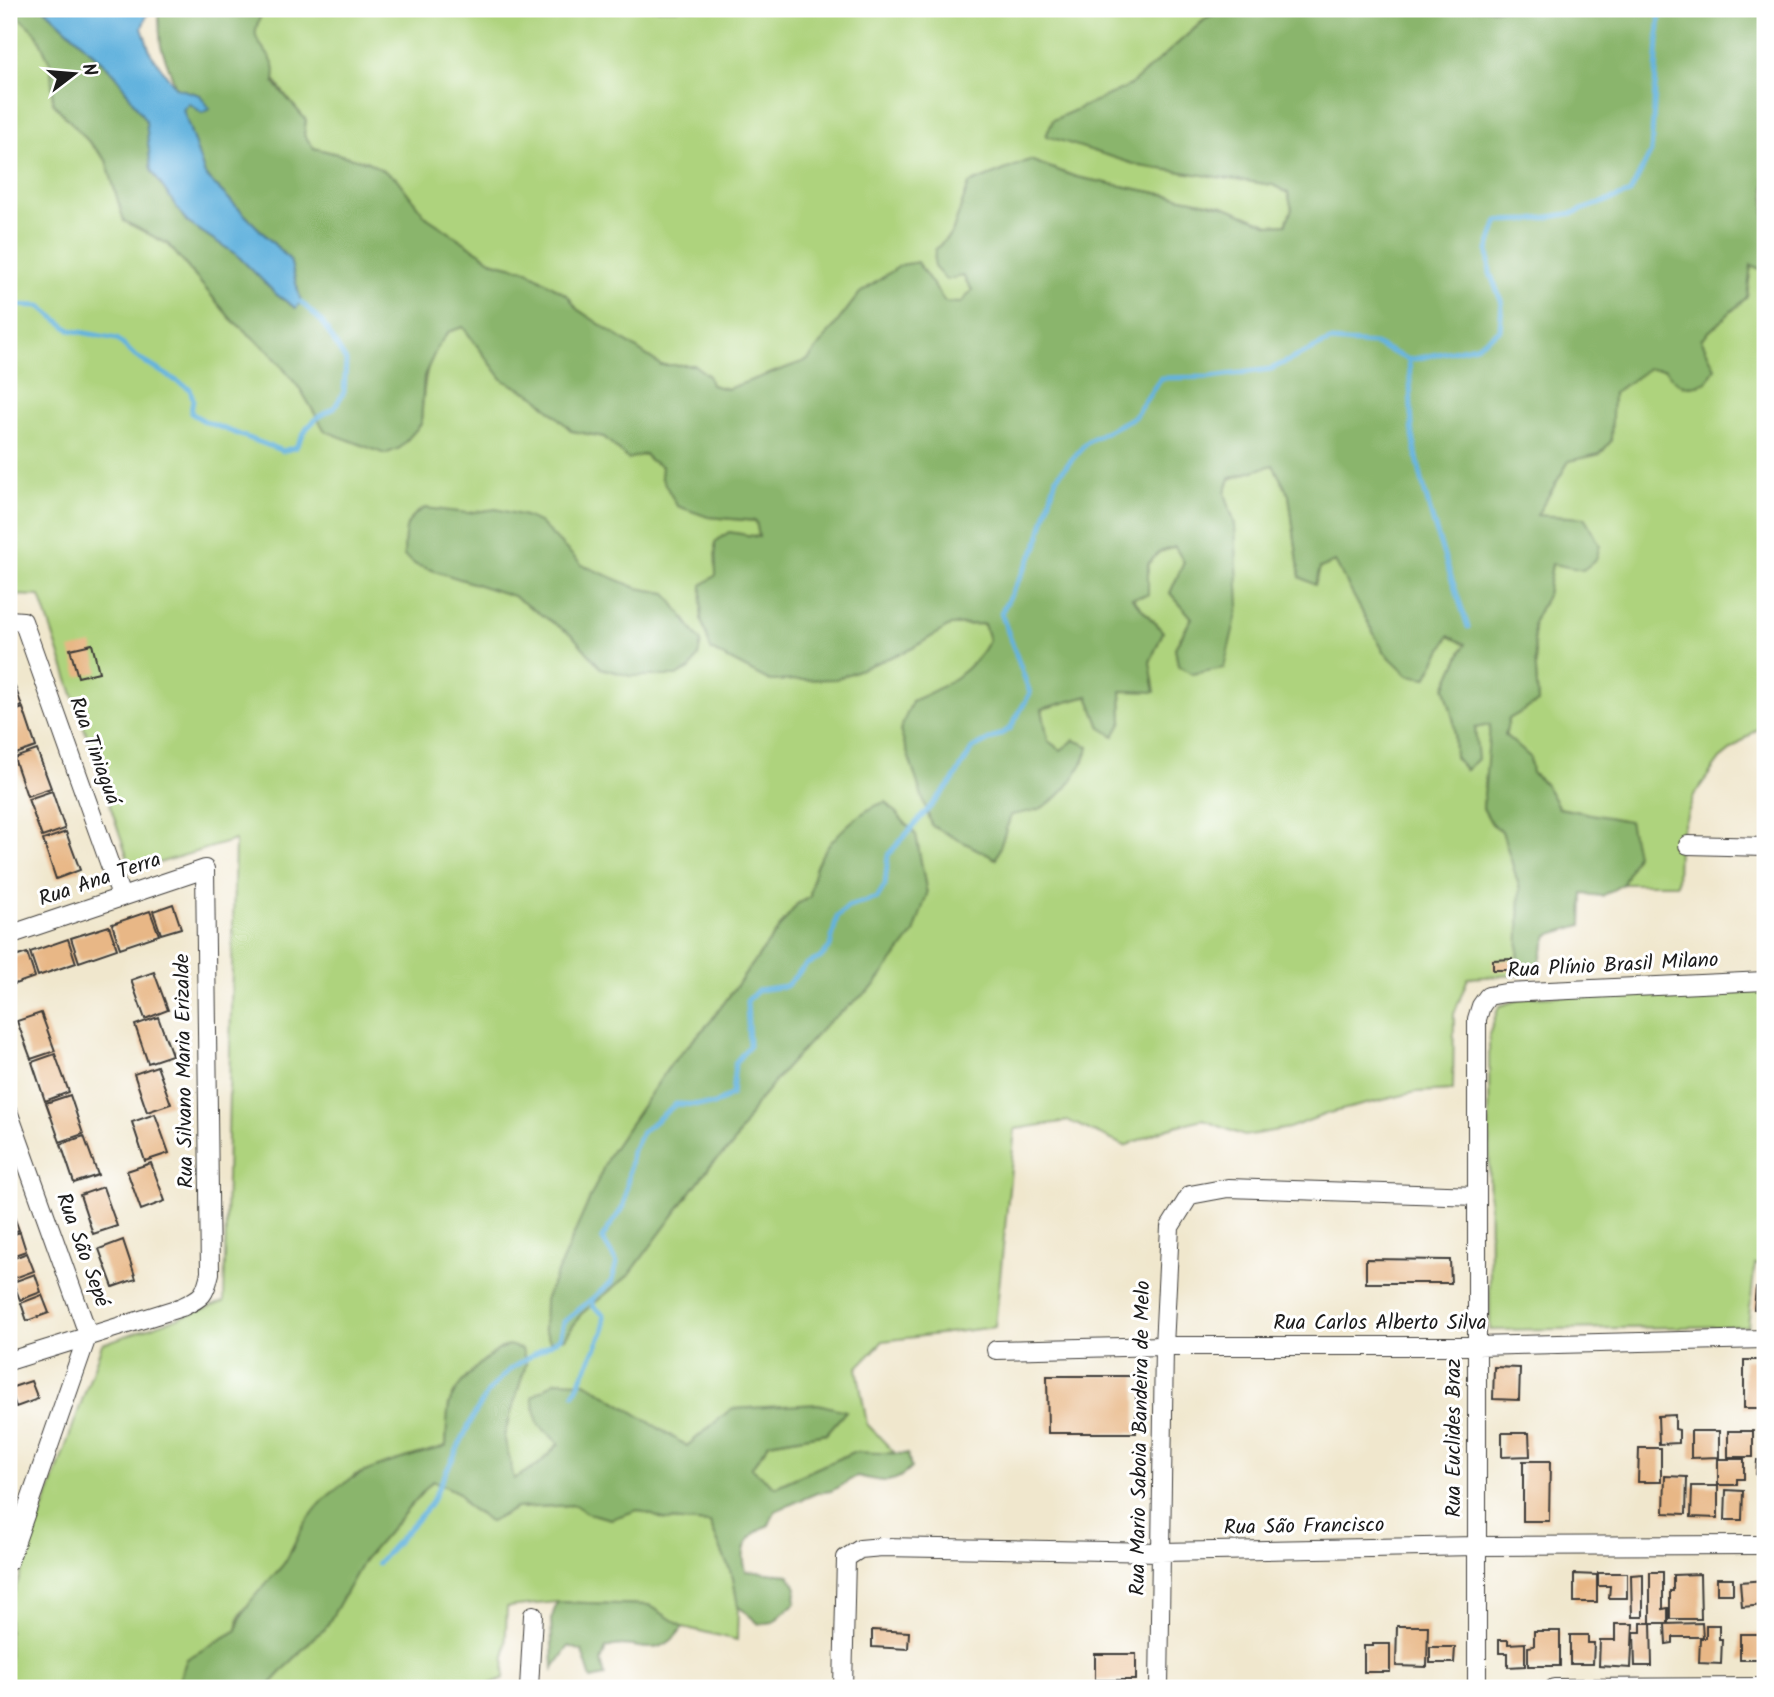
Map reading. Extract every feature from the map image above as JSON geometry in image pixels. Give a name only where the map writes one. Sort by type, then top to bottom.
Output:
[{"type":"street","name":"Rua Tiniaguá","points":[[16,620],[121,897]]},
{"type":"street","points":[[1688,845],[1765,847]]},
{"type":"street","name":"Rua Ana Terra","points":[[9,935],[205,869]]},
{"type":"street","name":"Rua Silvano Maria Erizalde","points":[[88,1334],[182,1307],[198,1300],[206,1292],[209,1273],[205,869]]},
{"type":"street","name":"Rua Plínio Brasil Milano","points":[[1477,1019],[1488,996],[1505,993],[1765,981]]},
{"type":"street","name":"Rua Euclides Braz","points":[[1477,1019],[1477,1688]]},
{"type":"street","name":"Rua São Sepé","points":[[9,1114],[88,1334],[9,1562]]},
{"type":"street","name":"Rua Mario Saboia Bandeira de Melo","points":[[1159,1688],[1164,1346],[1170,1227],[1190,1195],[1228,1188],[1477,1196]]},
{"type":"street","points":[[9,1361],[88,1334]]},
{"type":"street","name":"Rua Carlos Alberto Silva","points":[[996,1350],[1164,1346],[1477,1346],[1765,1339]]},
{"type":"street","name":"Rua São Francisco","points":[[843,1688],[846,1558],[860,1549],[882,1547],[1161,1552],[1477,1546],[1765,1545]]},
{"type":"street","points":[[529,1688],[533,1615]]},
{"type":"street","points":[[1555,1688],[1765,1687]]},
{"type":"green space","points":[[9,9],[37,34],[51,65],[53,103],[106,160],[124,221],[168,244],[231,319],[270,352],[301,390],[325,431],[421,424],[426,376],[434,351],[447,333],[463,327],[503,380],[535,396],[572,431],[604,437],[628,458],[645,454],[649,460],[662,466],[708,517],[756,521],[760,537],[729,532],[716,542],[716,575],[911,649],[951,625],[984,624],[989,640],[975,661],[946,684],[912,701],[996,858],[1011,815],[1042,808],[1084,761],[1089,747],[1061,750],[1048,741],[1042,709],[1088,696],[1100,727],[1122,722],[1121,691],[1150,662],[1163,632],[1132,598],[1148,595],[1148,564],[1159,552],[1175,547],[1184,562],[1170,593],[1192,617],[1175,648],[1178,665],[1235,525],[1225,493],[1230,479],[1273,464],[1289,495],[1300,577],[1335,561],[1384,652],[1426,678],[1449,636],[1465,644],[1445,688],[1454,722],[1455,757],[1465,770],[1477,759],[1475,727],[1491,724],[1483,808],[1492,824],[1502,831],[1520,889],[1518,975],[1468,978],[1454,1014],[1453,1090],[1416,1092],[1329,1113],[1289,1128],[1244,1136],[1202,1119],[1168,1128],[1125,1146],[1069,1121],[1015,1129],[995,1327],[883,1341],[857,1368],[867,1424],[894,1452],[884,1455],[853,1452],[775,1487],[751,1468],[770,1443],[827,1433],[845,1411],[732,1409],[687,1446],[585,1382],[538,1424],[559,1443],[539,1464],[514,1479],[504,1436],[526,1364],[449,1403],[446,1446],[355,1475],[305,1523],[285,1563],[239,1616],[237,1630],[187,1659],[176,1688],[9,1688],[9,1607],[102,1344],[224,1302],[235,840],[132,871],[40,596],[9,595]],"holes":[[[886,802],[916,835],[927,894],[873,987],[826,1024],[785,1069],[756,1104],[732,1146],[710,1166],[629,1275],[581,1314],[565,1338],[550,1341],[544,1328],[609,1155],[671,1064],[710,1022],[797,904],[810,897],[815,870]]]},
{"type":"green space","points":[[10,9],[45,9],[115,74],[146,121],[151,170],[187,222],[237,255],[277,295],[295,308],[301,302],[290,260],[205,175],[183,109],[200,95],[176,88],[161,46],[158,9],[264,9],[256,36],[274,66],[274,83],[306,120],[304,135],[314,148],[368,162],[396,178],[426,217],[494,262],[526,270],[568,296],[577,309],[661,365],[694,365],[708,375],[711,385],[727,389],[808,360],[860,293],[901,265],[917,262],[945,302],[961,303],[972,290],[963,276],[946,280],[934,267],[935,250],[952,233],[969,184],[1030,160],[1076,177],[1223,206],[1269,225],[1286,224],[1292,209],[1288,193],[1273,185],[1140,166],[1046,136],[1053,120],[1129,86],[1208,17],[1227,9],[1765,9],[1765,271],[1751,265],[1747,297],[1701,339],[1715,368],[1707,382],[1687,386],[1674,380],[1665,369],[1648,369],[1613,393],[1611,441],[1600,454],[1569,461],[1537,515],[1585,518],[1600,545],[1596,560],[1583,570],[1552,564],[1547,595],[1533,623],[1538,702],[1509,719],[1505,735],[1530,757],[1532,773],[1545,784],[1559,808],[1629,821],[1636,855],[1623,884],[1602,896],[1583,894],[1582,925],[1548,935],[1538,966],[1518,975],[1520,889],[1502,831],[1492,824],[1483,808],[1490,725],[1475,728],[1478,759],[1466,770],[1455,757],[1454,722],[1445,688],[1465,644],[1449,636],[1426,678],[1408,675],[1384,652],[1335,562],[1320,568],[1315,585],[1300,577],[1289,495],[1273,465],[1230,478],[1225,493],[1235,525],[1239,605],[1224,668],[1192,674],[1178,665],[1175,648],[1192,618],[1170,593],[1184,562],[1175,547],[1159,552],[1148,564],[1148,595],[1132,598],[1163,632],[1150,662],[1155,692],[1121,691],[1122,722],[1114,736],[1100,727],[1088,696],[1042,709],[1048,741],[1061,750],[1074,740],[1089,746],[1082,764],[1059,795],[1040,809],[1011,815],[996,859],[932,826],[900,731],[912,701],[956,677],[975,661],[989,640],[984,624],[951,625],[911,649],[836,679],[770,681],[711,650],[701,619],[702,585],[716,575],[715,542],[729,532],[759,537],[756,521],[708,517],[677,506],[661,477],[662,466],[649,460],[645,454],[628,459],[604,437],[572,431],[535,396],[503,380],[463,327],[448,332],[438,346],[424,376],[421,424],[400,448],[385,454],[325,431],[301,390],[270,352],[231,319],[168,244],[124,221],[106,160],[53,103],[51,65],[37,34]]},
{"type":"green space","points":[[264,9],[1227,9],[1207,17],[1130,86],[1053,120],[1140,166],[1273,185],[1288,193],[1292,209],[1286,224],[1269,225],[1223,206],[1076,177],[1030,160],[969,184],[952,233],[935,250],[963,276],[972,290],[961,304],[945,302],[917,262],[860,293],[808,360],[728,389],[711,385],[694,365],[661,365],[577,309],[568,296],[526,270],[494,262],[426,217],[396,178],[368,162],[314,148],[304,135],[306,120],[271,75],[258,49],[256,24]]},
{"type":"green space","points":[[1751,265],[1765,271],[1765,727],[1756,730],[1720,759],[1694,795],[1678,842],[1677,884],[1623,884],[1636,855],[1629,822],[1559,808],[1545,784],[1532,773],[1505,735],[1509,719],[1538,702],[1533,623],[1547,595],[1552,564],[1537,515],[1569,461],[1600,454],[1610,442],[1613,393],[1648,369],[1665,369],[1674,380],[1683,385],[1693,386],[1707,382],[1715,368],[1701,339],[1747,297]]},
{"type":"green space","points":[[425,508],[468,513],[496,509],[539,522],[582,565],[637,588],[666,593],[701,642],[698,656],[690,669],[676,676],[630,676],[601,668],[573,636],[513,596],[416,565],[404,556],[406,528],[412,517]]},
{"type":"green space","points":[[886,802],[916,835],[927,894],[914,933],[873,987],[826,1024],[785,1069],[756,1104],[732,1146],[710,1166],[629,1275],[581,1314],[565,1338],[550,1341],[544,1328],[545,1300],[609,1155],[671,1064],[710,1022],[797,904],[810,897],[815,869],[826,849],[854,819]]},
{"type":"green space","points":[[1765,988],[1765,1265],[1755,1264],[1748,1326],[1490,1330],[1489,1035],[1499,1006],[1528,997]]},
{"type":"green space","points":[[508,1345],[522,1349],[526,1364],[504,1436],[514,1479],[539,1464],[559,1444],[538,1424],[532,1397],[556,1381],[585,1382],[687,1446],[731,1409],[818,1404],[846,1411],[827,1433],[769,1443],[751,1468],[775,1487],[853,1452],[908,1454],[911,1468],[898,1478],[886,1481],[857,1476],[831,1491],[817,1493],[775,1511],[769,1525],[755,1533],[747,1543],[744,1563],[746,1571],[789,1575],[796,1588],[795,1603],[773,1622],[759,1624],[738,1606],[733,1578],[710,1523],[666,1520],[638,1510],[611,1519],[587,1513],[575,1505],[516,1508],[490,1522],[466,1505],[459,1493],[433,1480],[364,1560],[325,1629],[313,1638],[267,1688],[176,1688],[187,1659],[237,1630],[243,1612],[282,1566],[305,1524],[333,1491],[367,1471],[446,1446],[448,1412],[453,1394],[475,1369],[492,1354]]},
{"type":"green space","points":[[433,1480],[459,1493],[466,1505],[490,1522],[516,1508],[575,1505],[587,1513],[611,1519],[638,1509],[666,1520],[710,1523],[733,1578],[738,1606],[737,1640],[683,1627],[649,1605],[557,1602],[507,1607],[504,1678],[480,1688],[267,1688],[313,1638],[325,1629],[364,1560]]},
{"type":"green space","points":[[557,1602],[649,1605],[683,1627],[673,1639],[655,1648],[606,1648],[601,1662],[605,1676],[591,1679],[582,1651],[569,1646],[553,1669],[551,1620]]},
{"type":"water","points":[[45,9],[149,9],[142,28],[151,54],[176,88],[200,95],[210,109],[202,113],[189,103],[183,109],[205,175],[290,260],[301,302],[296,308],[277,295],[237,255],[187,222],[151,170],[146,121],[115,74]]},
{"type":"building","points":[[92,644],[99,672],[78,677],[70,649]]},
{"type":"building","points":[[9,670],[22,706],[9,710]]},
{"type":"building","points":[[23,708],[36,747],[13,755],[9,744],[9,713]]},
{"type":"building","points":[[37,750],[51,788],[27,796],[14,758]]},
{"type":"building","points":[[52,791],[65,829],[42,837],[28,799]]},
{"type":"building","points":[[66,832],[80,870],[56,879],[43,840]]},
{"type":"building","points":[[173,904],[181,928],[161,934],[153,911]]},
{"type":"building","points":[[150,911],[159,935],[120,948],[112,924]]},
{"type":"building","points":[[109,926],[117,949],[79,962],[71,938]]},
{"type":"building","points":[[68,939],[76,963],[38,976],[30,952]]},
{"type":"building","points":[[27,953],[35,977],[9,986],[9,959]]},
{"type":"building","points":[[1512,959],[1513,970],[1493,970],[1493,960]]},
{"type":"building","points":[[154,972],[168,1010],[145,1019],[131,980]]},
{"type":"building","points":[[41,1013],[55,1051],[31,1059],[17,1021]]},
{"type":"building","points":[[158,1017],[172,1055],[148,1063],[135,1025]]},
{"type":"building","points":[[55,1054],[69,1092],[45,1101],[32,1062]]},
{"type":"building","points":[[157,1066],[171,1104],[147,1112],[134,1074]]},
{"type":"building","points":[[70,1095],[83,1134],[60,1142],[46,1103]]},
{"type":"building","points":[[155,1114],[169,1153],[145,1161],[132,1122]]},
{"type":"building","points":[[84,1136],[98,1175],[74,1183],[61,1144]]},
{"type":"building","points":[[151,1163],[165,1201],[141,1210],[127,1171]]},
{"type":"building","points":[[103,1187],[117,1226],[93,1234],[80,1195]]},
{"type":"building","points":[[12,1211],[19,1230],[9,1233],[9,1213]]},
{"type":"building","points":[[20,1232],[26,1251],[9,1257],[9,1236]]},
{"type":"building","points":[[123,1240],[136,1279],[113,1287],[99,1249]]},
{"type":"building","points":[[27,1253],[34,1271],[12,1279],[9,1260]]},
{"type":"building","points":[[1366,1259],[1450,1260],[1451,1283],[1366,1283]]},
{"type":"building","points":[[1762,1270],[1765,1270],[1765,1311],[1754,1309],[1756,1288],[1760,1288]]},
{"type":"building","points":[[35,1274],[41,1292],[20,1300],[13,1282]]},
{"type":"building","points":[[42,1295],[49,1313],[27,1321],[21,1303]]},
{"type":"building","points":[[1744,1360],[1764,1360],[1765,1408],[1744,1408]]},
{"type":"building","points":[[1494,1367],[1520,1368],[1519,1400],[1493,1399]]},
{"type":"building","points":[[1047,1376],[1136,1376],[1136,1433],[1048,1433]]},
{"type":"building","points":[[31,1381],[38,1399],[16,1407],[10,1388]]},
{"type":"building","points":[[1675,1415],[1679,1443],[1659,1444],[1658,1416]]},
{"type":"building","points":[[1691,1431],[1719,1431],[1719,1457],[1691,1458]]},
{"type":"building","points":[[1728,1431],[1753,1431],[1753,1457],[1728,1457]]},
{"type":"building","points":[[1502,1433],[1529,1433],[1530,1456],[1502,1457]]},
{"type":"building","points":[[1639,1448],[1661,1448],[1661,1482],[1638,1482]]},
{"type":"building","points":[[1718,1459],[1744,1459],[1744,1479],[1737,1479],[1737,1485],[1718,1485]]},
{"type":"building","points":[[1757,1460],[1765,1461],[1765,1475],[1756,1475]]},
{"type":"building","points":[[1523,1461],[1550,1461],[1549,1521],[1523,1521]]},
{"type":"building","points":[[1665,1476],[1687,1477],[1686,1514],[1664,1513]]},
{"type":"building","points":[[1692,1486],[1718,1486],[1718,1518],[1691,1517]]},
{"type":"building","points":[[1726,1490],[1743,1491],[1742,1520],[1725,1520]]},
{"type":"building","points":[[1650,1572],[1663,1572],[1663,1609],[1668,1608],[1668,1623],[1650,1623]]},
{"type":"building","points":[[1598,1573],[1627,1573],[1627,1598],[1609,1598],[1610,1586],[1598,1586]]},
{"type":"building","points":[[1574,1574],[1597,1575],[1597,1602],[1574,1602]]},
{"type":"building","points":[[1643,1574],[1643,1617],[1632,1617],[1631,1575]]},
{"type":"building","points":[[1700,1574],[1701,1619],[1670,1619],[1673,1575]]},
{"type":"building","points":[[1717,1578],[1733,1578],[1733,1594],[1717,1594]]},
{"type":"building","points":[[1765,1580],[1765,1605],[1742,1607],[1740,1582]]},
{"type":"building","points":[[1641,1623],[1651,1623],[1652,1666],[1635,1666],[1634,1632],[1641,1632]]},
{"type":"building","points":[[1702,1623],[1703,1637],[1673,1637],[1673,1643],[1666,1644],[1665,1624]]},
{"type":"building","points":[[1615,1624],[1633,1624],[1631,1668],[1599,1666],[1600,1640],[1615,1640]]},
{"type":"building","points":[[1706,1625],[1719,1625],[1719,1639],[1722,1639],[1721,1664],[1699,1663],[1700,1638],[1706,1638]]},
{"type":"building","points":[[1397,1626],[1428,1626],[1427,1667],[1396,1666]]},
{"type":"building","points":[[872,1630],[909,1632],[908,1649],[872,1647]]},
{"type":"building","points":[[1534,1631],[1560,1631],[1560,1666],[1528,1666],[1528,1647],[1534,1646]]},
{"type":"building","points":[[1740,1634],[1765,1634],[1765,1660],[1740,1660]]},
{"type":"building","points":[[1570,1635],[1588,1635],[1588,1643],[1594,1643],[1593,1664],[1570,1664]]},
{"type":"building","points":[[1499,1640],[1508,1640],[1508,1644],[1525,1643],[1525,1666],[1508,1667],[1508,1653],[1499,1653]]},
{"type":"building","points":[[1390,1644],[1390,1672],[1364,1672],[1364,1646]]},
{"type":"building","points":[[1430,1647],[1455,1647],[1454,1663],[1430,1663]]},
{"type":"building","points":[[1095,1654],[1136,1654],[1136,1680],[1095,1680]]},
{"type":"waterway","points":[[378,1563],[430,1505],[473,1417],[489,1391],[510,1369],[560,1338],[564,1322],[611,1283],[617,1263],[602,1238],[624,1206],[632,1152],[642,1132],[676,1104],[713,1105],[732,1094],[735,1063],[749,1046],[747,1001],[758,990],[786,986],[807,964],[820,958],[830,947],[837,917],[848,907],[877,898],[885,885],[888,855],[952,782],[972,749],[1010,729],[1030,693],[1001,613],[1037,546],[1056,478],[1088,441],[1134,417],[1161,378],[1211,377],[1271,369],[1330,341],[1375,344],[1409,360],[1476,346],[1500,330],[1502,303],[1490,273],[1488,250],[1498,221],[1532,220],[1573,213],[1630,193],[1651,152],[1660,9]]},
{"type":"waterway","points":[[9,305],[40,306],[70,330],[117,339],[135,356],[190,389],[193,399],[191,413],[206,422],[283,451],[296,447],[307,428],[334,408],[344,392],[346,361],[322,322],[301,302]]},
{"type":"waterway","points":[[1409,360],[1412,426],[1417,460],[1436,532],[1468,627]]},
{"type":"waterway","points":[[574,1394],[604,1330],[604,1315],[593,1306],[593,1298]]}]
